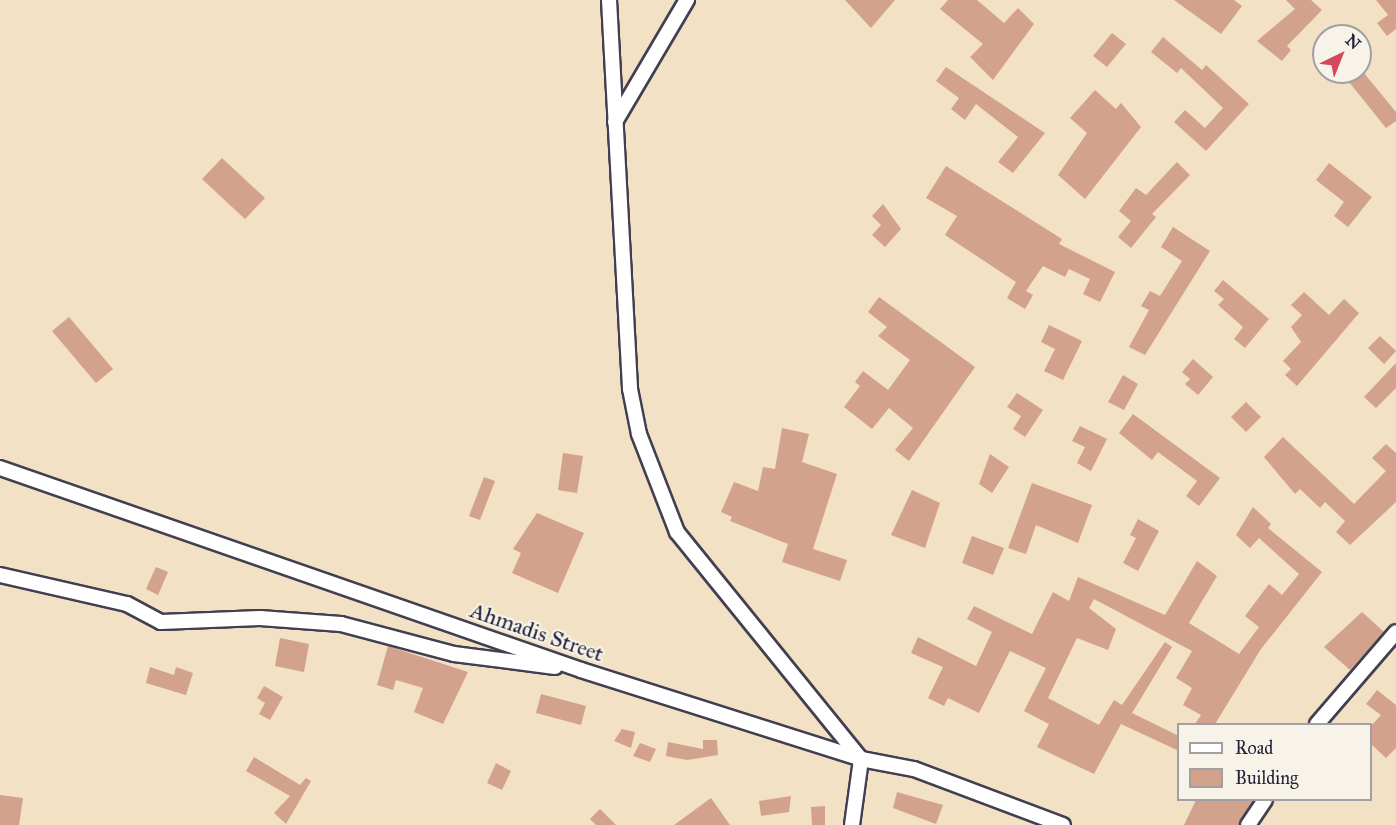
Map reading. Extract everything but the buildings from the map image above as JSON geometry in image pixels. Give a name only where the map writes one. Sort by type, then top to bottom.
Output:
[{"type":"street","points":[[609,0],[630,389],[639,434],[677,532],[861,759],[852,825]]},
{"type":"street","points":[[615,124],[687,0]]},
{"type":"street","name":"Ahmadis Street","points":[[0,468],[581,670],[861,759],[914,769],[1063,825]]},
{"type":"street","points":[[0,575],[127,604],[161,622],[260,618],[341,624],[454,654],[581,670]]},
{"type":"street","points":[[1318,723],[1396,632]]},
{"type":"street","points":[[1248,825],[1264,801]]}]
